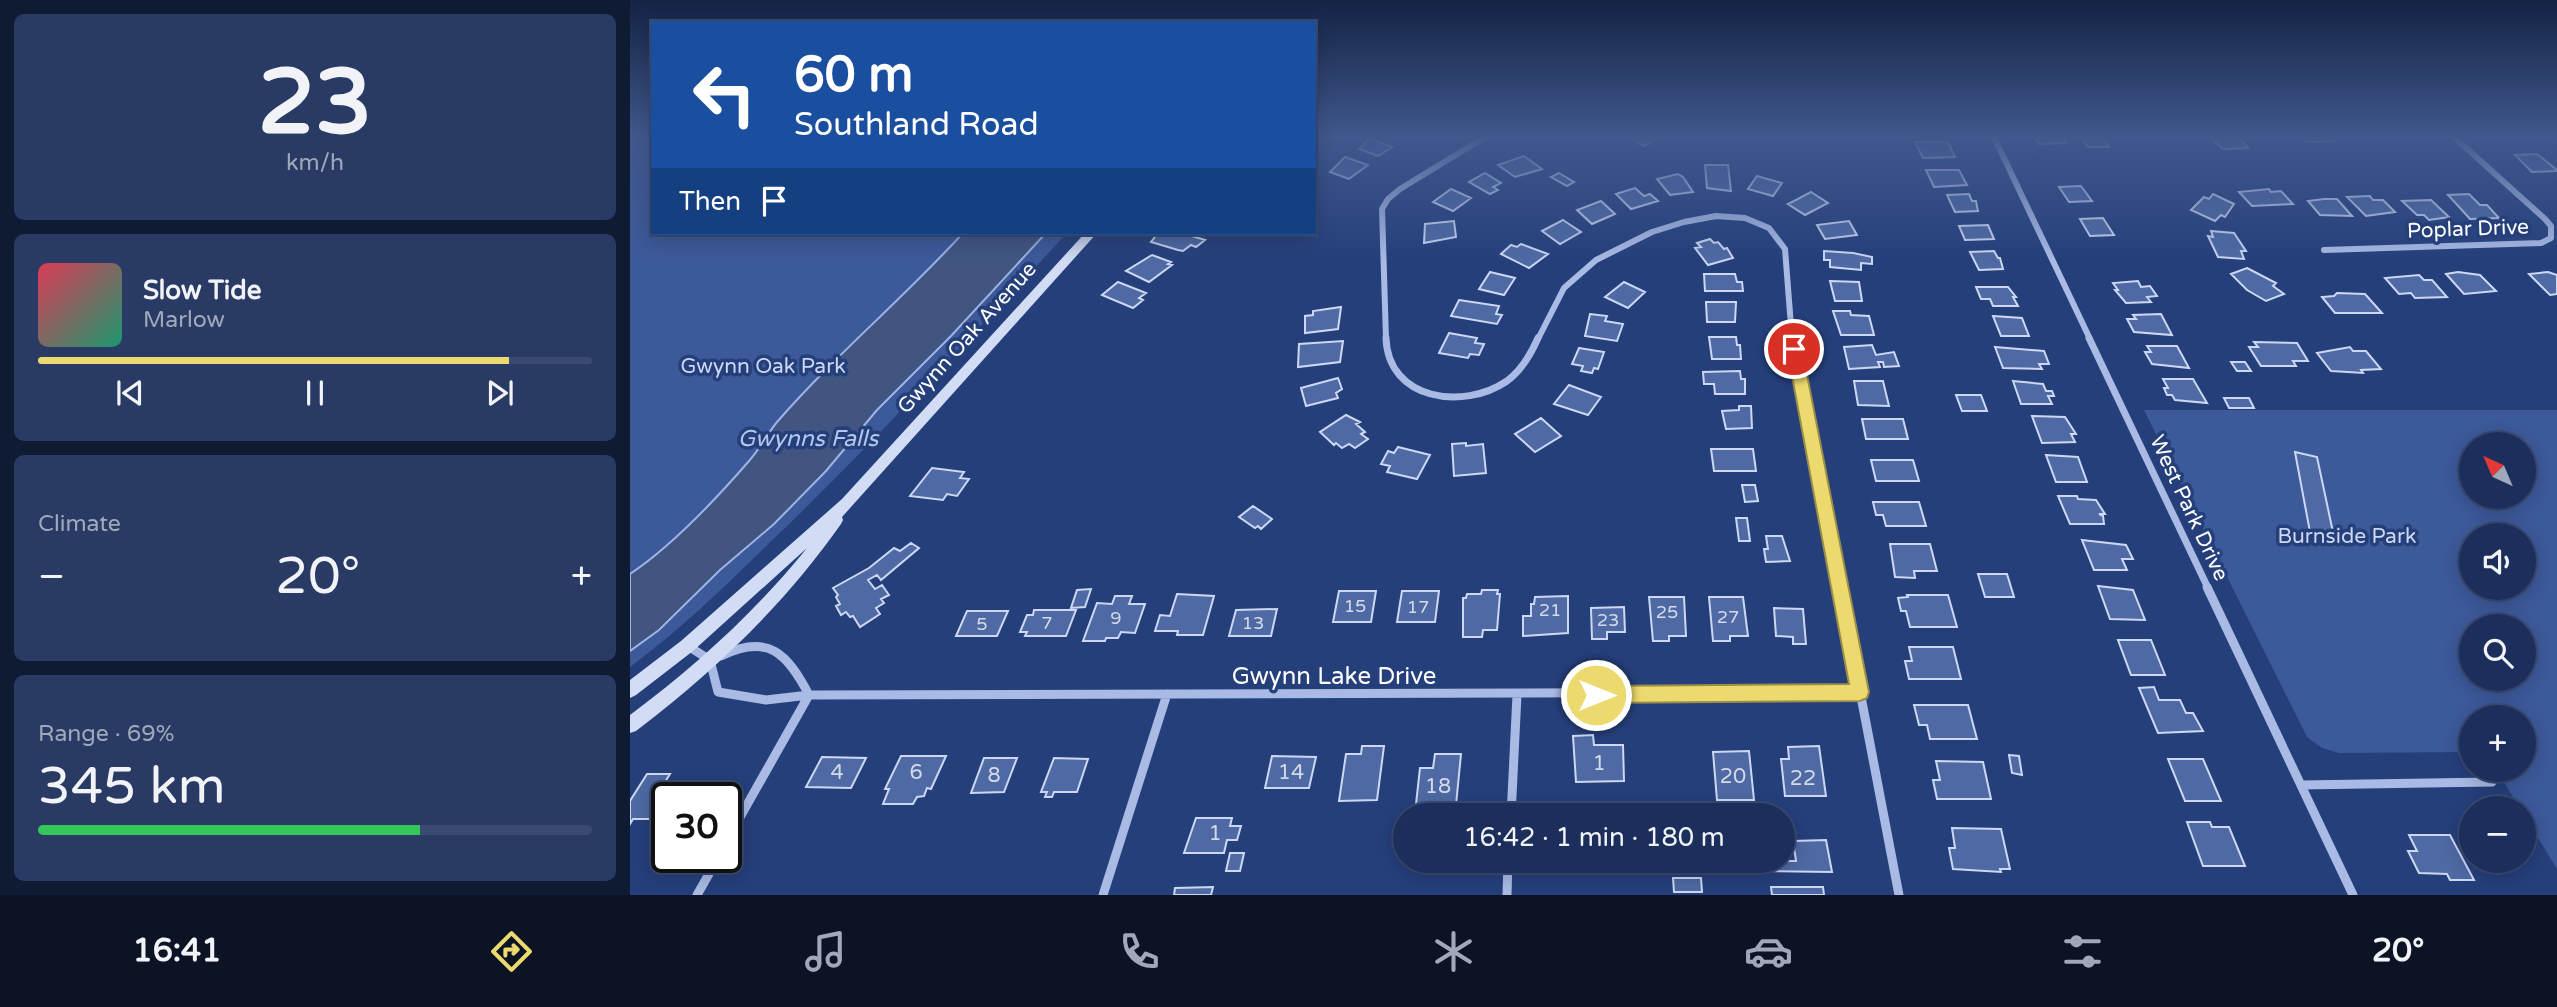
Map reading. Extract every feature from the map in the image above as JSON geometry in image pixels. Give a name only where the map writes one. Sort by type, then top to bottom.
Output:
[{"type":"main road","name":"Gwynn Oak Avenue","points":[[630,690],[687,646],[847,503],[1089,235]]},
{"type":"main road","name":"Gwynn Oak Avenue","points":[[630,725],[710,660],[765,610],[808,560],[847,503]]},
{"type":"street","points":[[1416,179],[1388,199],[1380,220],[1386,345],[1389,363],[1407,385],[1437,396],[1480,395],[1518,374],[1529,359],[1565,285],[1610,251],[1684,221],[1718,215],[1755,221],[1780,239],[1785,249],[1789,323],[1899,895]]},
{"type":"street","name":"West Park Drive","points":[[2014,179],[2353,895]]},
{"type":"street","name":"Poplar Drive","points":[[2324,250],[2540,243],[2551,238],[2551,226],[2500,179]]},
{"type":"street","points":[[687,646],[710,660],[749,644],[768,646],[796,669],[809,695],[742,814]]},
{"type":"street","name":"Gwynn Lake Drive","points":[[710,660],[718,692],[766,700],[809,695],[1860,692]]},
{"type":"street","points":[[1103,895],[1167,694]]},
{"type":"street","points":[[1512,803],[1517,695]]},
{"type":"street","points":[[2301,785],[2492,782]]},
{"type":"street","points":[[696,895],[709,873]]},
{"type":"street","points":[[1507,895],[1508,873]]},
{"type":"green space","name":"Gwynn Oak Park","points":[[630,179],[651,179],[651,235],[1065,235],[820,493],[709,601],[630,667]]},
{"type":"green space","name":"Burnside Park","points":[[2144,410],[2557,410],[2557,869],[2536,835],[2536,796],[2512,796],[2504,782],[2536,782],[2536,705],[2459,705],[2459,752],[2339,753],[2322,748],[2307,737]]},
{"type":"water","name":"Gwynns Falls","points":[[961,235],[1044,235],[951,336],[877,410],[826,471],[774,524],[720,570],[659,630],[630,651],[630,574],[662,550],[708,506],[753,456],[799,397]]},
{"type":"building","points":[[1475,179],[1494,179],[1501,183],[1493,187],[1498,190],[1490,194],[1469,182]]},
{"type":"building","points":[[1554,179],[1569,179],[1574,182],[1567,186]]},
{"type":"building","points":[[1657,179],[1684,179],[1693,192],[1670,195]]},
{"type":"building","points":[[1706,179],[1730,179],[1731,191],[1707,188]]},
{"type":"building","points":[[1755,179],[1782,183],[1773,196],[1748,189]]},
{"type":"building","points":[[1930,179],[1964,179],[1967,185],[1934,187]]},
{"type":"building","points":[[2081,186],[2092,201],[2069,202],[2059,187]]},
{"type":"building","points":[[1635,188],[1644,196],[1650,194],[1658,201],[1631,209],[1616,194]]},
{"type":"building","points":[[1451,189],[1471,198],[1453,211],[1433,202]]},
{"type":"building","points":[[2269,189],[2271,192],[2281,191],[2293,204],[2252,206],[2239,192]]},
{"type":"building","points":[[1811,192],[1828,203],[1805,215],[1788,204]]},
{"type":"building","points":[[1969,194],[1972,201],[1976,201],[1978,211],[1955,212],[1947,195]]},
{"type":"building","points":[[2213,194],[2234,204],[2225,217],[2221,215],[2215,221],[2191,210],[2204,197],[2209,199]]},
{"type":"building","points":[[2469,194],[2480,205],[2487,205],[2499,218],[2470,219],[2448,195]]},
{"type":"building","points":[[2370,196],[2373,200],[2383,200],[2395,212],[2366,216],[2347,197]]},
{"type":"building","points":[[2337,199],[2352,216],[2320,215],[2308,201]]},
{"type":"building","points":[[2431,200],[2449,217],[2429,220],[2424,215],[2417,215],[2402,201]]},
{"type":"building","points":[[1601,201],[1615,214],[1592,224],[1577,210]]},
{"type":"building","points":[[2103,218],[2114,235],[2090,236],[2080,219]]},
{"type":"building","points":[[1563,220],[1581,232],[1560,244],[1542,231]]},
{"type":"building","points":[[1454,221],[1456,237],[1424,243],[1425,224]]},
{"type":"building","points":[[1849,221],[1857,235],[1825,239],[1817,225]]},
{"type":"building","points":[[1988,225],[1994,239],[1965,240],[1959,226]]},
{"type":"building","points":[[2211,231],[2234,233],[2246,251],[2241,251],[2244,259],[2218,257],[2208,236],[2213,237]]},
{"type":"building","points":[[1156,235],[1189,235],[1205,240],[1196,247],[1191,245],[1183,251],[1151,242]]},
{"type":"building","points":[[1710,239],[1714,243],[1718,242],[1724,249],[1727,248],[1733,258],[1708,265],[1695,248],[1701,247],[1697,243]]},
{"type":"building","points":[[1521,244],[1548,254],[1529,268],[1501,254],[1511,245],[1517,247]]},
{"type":"building","points":[[1824,251],[1872,257],[1872,264],[1861,263],[1861,270],[1830,267],[1830,260],[1824,260]]},
{"type":"building","points":[[1994,251],[2000,258],[2003,269],[1979,270],[1970,252]]},
{"type":"building","points":[[1152,255],[1171,262],[1168,264],[1172,265],[1149,282],[1126,271]]},
{"type":"building","points":[[2247,268],[2276,283],[2273,286],[2284,294],[2266,301],[2247,290],[2231,274]]},
{"type":"building","points":[[1490,272],[1515,278],[1504,295],[1479,289]]},
{"type":"building","points":[[2458,272],[2480,275],[2496,291],[2464,294],[2446,274]]},
{"type":"building","points":[[2548,272],[2557,275],[2557,294],[2550,295],[2529,274]]},
{"type":"building","points":[[1704,274],[1735,274],[1737,282],[1742,282],[1743,291],[1705,291]]},
{"type":"building","points":[[2419,275],[2424,280],[2432,280],[2447,297],[2415,298],[2411,293],[2399,294],[2385,278]]},
{"type":"building","points":[[1830,281],[1859,282],[1862,301],[1835,301]]},
{"type":"building","points":[[2138,281],[2141,287],[2150,286],[2157,296],[2147,297],[2151,302],[2126,303],[2115,290],[2118,290],[2113,283]]},
{"type":"building","points":[[1118,282],[1146,293],[1139,298],[1143,300],[1133,308],[1102,295]]},
{"type":"building","points":[[1624,282],[1645,292],[1628,308],[1605,297]]},
{"type":"building","points":[[1976,287],[2008,287],[2016,297],[2013,297],[2018,306],[1993,306],[1990,299],[1981,299]]},
{"type":"building","points":[[2337,293],[2365,294],[2382,313],[2335,313],[2322,297],[2334,296]]},
{"type":"building","points":[[1459,300],[1499,306],[1496,314],[1502,315],[1497,324],[1451,316]]},
{"type":"building","points":[[1706,302],[1736,302],[1735,322],[1707,322]]},
{"type":"building","points":[[1341,307],[1338,329],[1305,333],[1305,316],[1313,315],[1313,311]]},
{"type":"building","points":[[1833,311],[1850,311],[1851,315],[1869,316],[1874,335],[1841,335]]},
{"type":"building","points":[[1590,314],[1607,316],[1605,321],[1623,324],[1617,341],[1585,336]]},
{"type":"building","points":[[2161,314],[2172,335],[2134,332],[2127,319],[2136,319],[2133,315]]},
{"type":"building","points":[[1993,316],[2022,318],[2029,336],[2001,336]]},
{"type":"building","points":[[1449,333],[1477,338],[1475,343],[1484,344],[1479,355],[1470,354],[1468,358],[1439,353]]},
{"type":"building","points":[[1709,337],[1736,337],[1737,345],[1740,345],[1741,359],[1712,359]]},
{"type":"building","points":[[1343,341],[1340,362],[1298,367],[1299,344]]},
{"type":"building","points":[[2254,342],[2297,343],[2308,361],[2293,361],[2296,366],[2261,366],[2249,347],[2258,347]]},
{"type":"building","points":[[1872,345],[1876,355],[1894,352],[1899,366],[1884,367],[1883,362],[1878,362],[1880,367],[1849,369],[1844,347]]},
{"type":"building","points":[[2147,346],[2177,346],[2189,368],[2152,364],[2145,352],[2151,352]]},
{"type":"building","points":[[1995,347],[2044,351],[2049,364],[2039,364],[2042,369],[2003,368]]},
{"type":"building","points":[[2350,347],[2353,351],[2366,351],[2381,369],[2361,370],[2363,373],[2331,371],[2317,353]]},
{"type":"building","points":[[1579,348],[1604,352],[1598,369],[1594,368],[1592,373],[1581,371],[1583,366],[1572,364]]},
{"type":"building","points":[[2231,362],[2245,362],[2251,371],[2237,371]]},
{"type":"building","points":[[1740,371],[1741,379],[1745,379],[1745,394],[1715,394],[1714,384],[1704,384],[1703,372]]},
{"type":"building","points":[[1338,378],[1342,389],[1336,393],[1338,398],[1306,406],[1301,388]]},
{"type":"building","points":[[2163,379],[2193,379],[2207,403],[2175,400],[2172,395],[2167,395],[2164,388],[2168,388]]},
{"type":"building","points":[[1854,381],[1883,381],[1889,406],[1858,405]]},
{"type":"building","points":[[2013,381],[2043,384],[2046,391],[2052,391],[2054,396],[2048,396],[2052,404],[2021,404]]},
{"type":"building","points":[[1569,385],[1601,397],[1588,415],[1554,404]]},
{"type":"building","points":[[1956,395],[1981,395],[1987,411],[1962,411]]},
{"type":"building","points":[[2224,398],[2249,398],[2254,408],[2229,408]]},
{"type":"building","points":[[1739,406],[1751,406],[1752,428],[1726,429],[1722,411],[1739,410]]},
{"type":"building","points":[[1346,415],[1360,422],[1356,424],[1365,432],[1361,434],[1368,439],[1355,448],[1349,444],[1342,448],[1336,443],[1334,445],[1320,432]]},
{"type":"building","points":[[2032,416],[2065,417],[2076,434],[2071,434],[2075,442],[2042,443]]},
{"type":"building","points":[[1541,418],[1561,436],[1535,452],[1515,434]]},
{"type":"building","points":[[1862,419],[1903,419],[1908,439],[1866,439]]},
{"type":"building","points":[[1466,443],[1466,446],[1483,444],[1486,473],[1454,476],[1452,444]]},
{"type":"building","points":[[1398,447],[1430,455],[1417,479],[1387,472],[1390,466],[1381,464],[1388,451],[1394,453]]},
{"type":"building","points":[[1711,449],[1753,449],[1756,471],[1714,471]]},
{"type":"building","points":[[2295,452],[2317,457],[2334,537],[2310,532]]},
{"type":"building","points":[[2046,455],[2078,457],[2087,482],[2056,482]]},
{"type":"building","points":[[1871,460],[1913,460],[1919,481],[1876,481]]},
{"type":"building","points":[[932,468],[964,472],[960,478],[969,479],[957,496],[947,494],[943,500],[910,496]]},
{"type":"building","points":[[1742,485],[1755,485],[1758,501],[1745,502]]},
{"type":"building","points":[[2058,496],[2096,500],[2105,514],[2099,514],[2103,516],[2104,524],[2070,524]]},
{"type":"building","points":[[1873,502],[1919,502],[1926,526],[1886,526],[1883,515],[1876,515]]},
{"type":"building","points":[[1253,506],[1272,519],[1261,529],[1239,517]]},
{"type":"building","points":[[1736,518],[1747,518],[1750,541],[1739,541]]},
{"type":"building","points":[[1766,536],[1782,536],[1790,561],[1766,562]]},
{"type":"building","points":[[2082,540],[2126,545],[2133,559],[2122,559],[2127,570],[2094,570]]},
{"type":"building","points":[[911,543],[919,548],[881,580],[877,575],[868,580],[875,589],[882,585],[889,595],[881,599],[884,603],[876,608],[880,614],[860,627],[853,616],[850,617],[846,612],[841,615],[836,606],[840,604],[836,597],[838,595],[833,588],[869,568],[894,548],[900,551]]},
{"type":"building","points":[[1890,544],[1930,544],[1937,571],[1914,571],[1915,578],[1895,577]]},
{"type":"building","points":[[1978,574],[2007,574],[2014,597],[1985,597]]},
{"type":"building","points":[[2098,586],[2133,590],[2145,620],[2110,619]]},
{"type":"building","points":[[1091,589],[1085,607],[1071,608],[1077,590]]},
{"type":"building","points":[[1482,590],[1498,590],[1497,594],[1500,594],[1497,630],[1483,630],[1482,637],[1463,637],[1463,598],[1466,598],[1467,594],[1481,594]]},
{"type":"building","points":[[1339,591],[1376,591],[1371,622],[1333,622]]},
{"type":"building","points":[[1402,591],[1439,591],[1435,622],[1397,622]]},
{"type":"building","points":[[1177,594],[1214,596],[1203,635],[1177,635],[1178,631],[1155,631],[1160,615],[1170,616]]},
{"type":"building","points":[[1907,595],[1948,595],[1957,627],[1910,627],[1906,611],[1901,611],[1898,598],[1908,597]]},
{"type":"building","points":[[1115,596],[1132,596],[1129,604],[1145,604],[1135,633],[1121,632],[1118,638],[1106,638],[1105,641],[1083,641],[1097,603],[1112,604]]},
{"type":"building","points":[[1568,596],[1568,633],[1523,636],[1523,616],[1531,616],[1531,604],[1534,604],[1535,597]]},
{"type":"building","points":[[1649,597],[1684,597],[1686,636],[1669,636],[1669,641],[1653,641]]},
{"type":"building","points":[[1709,597],[1743,597],[1748,636],[1730,636],[1730,641],[1713,641]]},
{"type":"building","points":[[1624,607],[1625,632],[1607,632],[1607,639],[1592,639],[1591,608]]},
{"type":"building","points":[[1774,608],[1803,609],[1806,644],[1793,644],[1793,637],[1776,636]]},
{"type":"building","points":[[1277,609],[1271,636],[1229,636],[1236,610]]},
{"type":"building","points":[[1034,610],[1076,610],[1066,636],[1025,636],[1027,632],[1020,632],[1027,615],[1033,615]]},
{"type":"building","points":[[967,611],[1008,611],[997,636],[956,636]]},
{"type":"building","points":[[2118,640],[2151,640],[2165,675],[2131,675]]},
{"type":"building","points":[[1909,647],[1953,647],[1961,679],[1909,679],[1905,661],[1912,661]]},
{"type":"building","points":[[2154,687],[2159,700],[2180,700],[2186,713],[2193,713],[2203,731],[2158,733],[2139,688]]},
{"type":"building","points":[[1914,705],[1968,705],[1977,739],[1930,739],[1927,725],[1919,725]]},
{"type":"building","points":[[1593,735],[1594,745],[1623,745],[1624,781],[1576,782],[1573,736]]},
{"type":"building","points":[[1362,746],[1384,746],[1377,800],[1339,801],[1346,754],[1361,754]]},
{"type":"building","points":[[1819,746],[1826,796],[1785,796],[1781,759],[1789,759],[1788,747]]},
{"type":"building","points":[[1749,751],[1754,800],[1717,800],[1713,752]]},
{"type":"building","points":[[1435,754],[1461,754],[1456,803],[1416,803],[1420,768],[1433,768]]},
{"type":"building","points":[[2009,755],[2019,756],[2022,775],[2012,773]]},
{"type":"building","points":[[901,756],[946,756],[931,789],[927,788],[924,796],[917,797],[913,804],[883,804],[889,789],[885,789]]},
{"type":"building","points":[[1272,756],[1316,757],[1309,788],[1265,788]]},
{"type":"building","points":[[822,757],[866,758],[851,788],[806,787]]},
{"type":"building","points":[[984,758],[1017,758],[1004,792],[971,793]]},
{"type":"building","points":[[1054,758],[1088,759],[1077,792],[1054,792],[1052,797],[1045,797],[1047,792],[1041,792]]},
{"type":"building","points":[[2168,759],[2203,759],[2221,801],[2185,801]]},
{"type":"building","points":[[1936,761],[1983,762],[1991,799],[1937,799],[1933,780],[1940,780]]},
{"type":"building","points":[[647,774],[670,774],[665,782],[651,782],[651,819],[633,819],[630,824],[630,801]]},
{"type":"building","points":[[1196,818],[1232,818],[1230,826],[1241,826],[1237,840],[1227,840],[1224,853],[1184,853]]},
{"type":"building","points":[[2187,822],[2210,822],[2212,827],[2229,827],[2245,866],[2203,866]]},
{"type":"building","points":[[1952,828],[2001,829],[2010,869],[2000,869],[2001,872],[1953,869],[1949,848],[1955,848]]},
{"type":"building","points":[[2409,835],[2450,835],[2459,852],[2459,873],[2470,873],[2474,880],[2450,880],[2447,874],[2419,873],[2408,851],[2417,851]]},
{"type":"building","points":[[1826,840],[1832,872],[1795,872],[1795,841]]},
{"type":"building","points":[[1230,853],[1244,853],[1240,871],[1226,871]]},
{"type":"building","points":[[1673,878],[1701,878],[1702,892],[1674,892]]},
{"type":"building","points":[[1213,887],[1211,895],[1174,895],[1175,888]]},
{"type":"building","points":[[1771,887],[1823,887],[1824,895],[1772,895]]},
{"type":"route","points":[[1596,695],[1860,692],[1794,349]]}]
